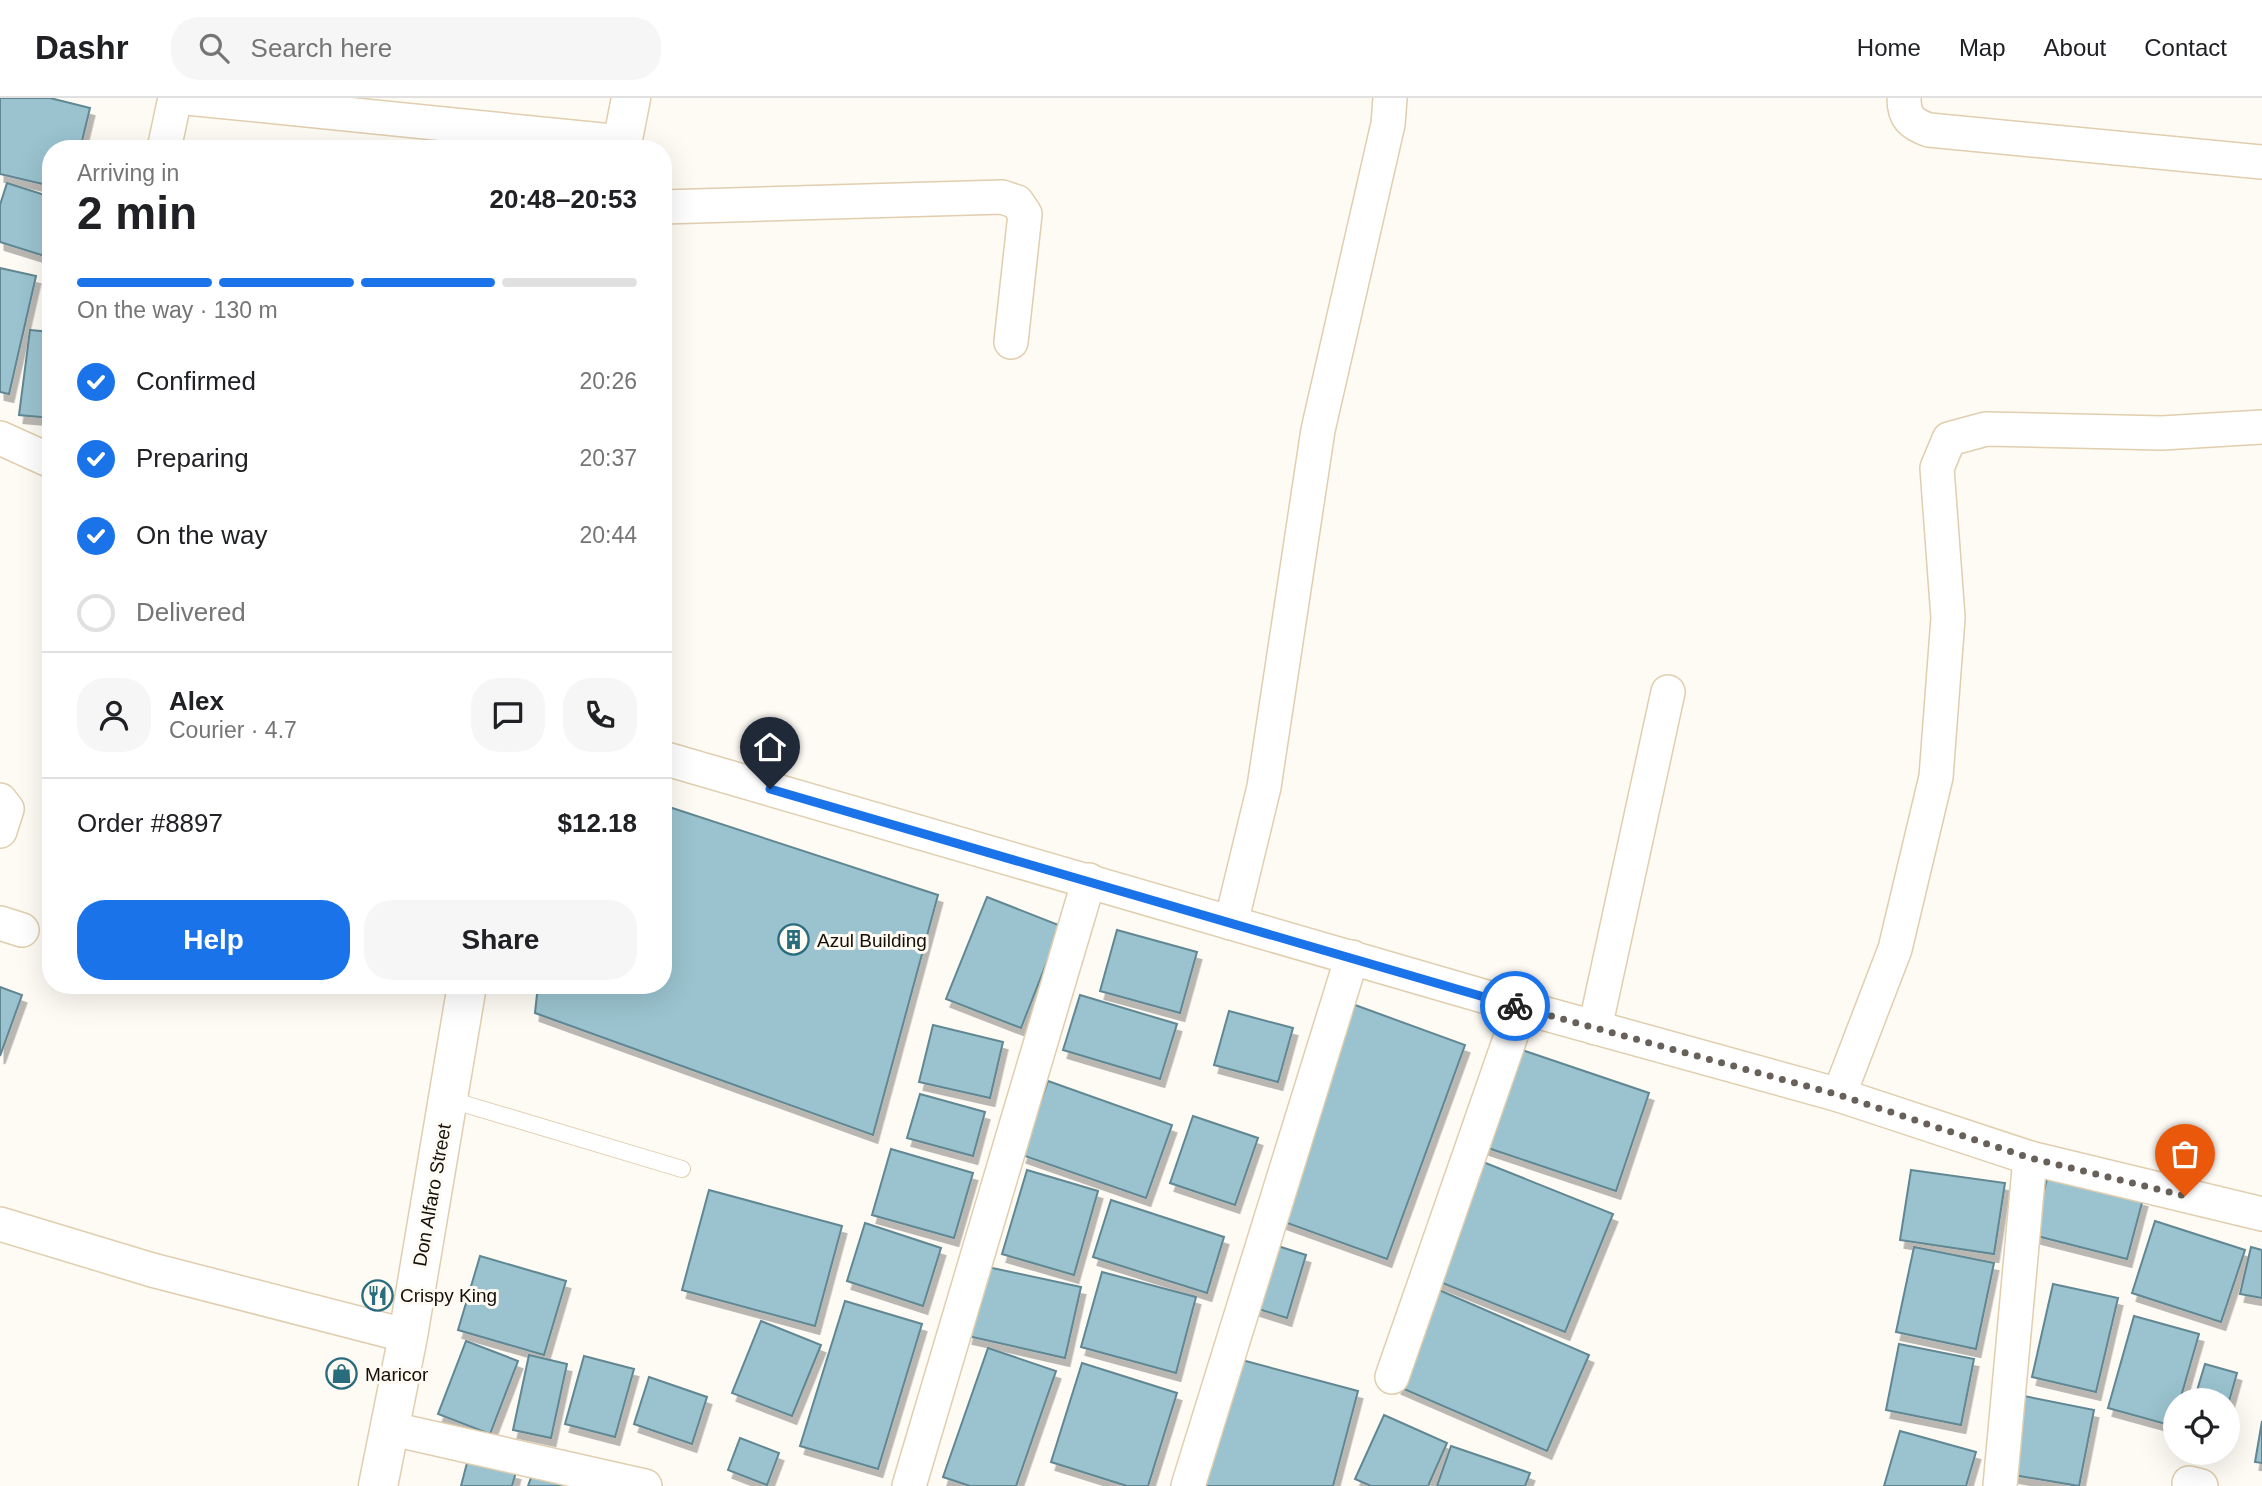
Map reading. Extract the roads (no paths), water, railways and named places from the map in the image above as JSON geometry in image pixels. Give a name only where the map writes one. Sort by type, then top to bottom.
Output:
[{"type":"main road","points":[[622,140],[631,98]]},
{"type":"main road","name":"Don Alfaro Street","points":[[377,1486],[408,1336],[466,994]]},
{"type":"street","points":[[166,140],[175,98]]},
{"type":"street","points":[[187,98],[575,140]]},
{"type":"street","points":[[1231,923],[1264,787],[1318,430],[1388,124],[1390,98]]},
{"type":"street","points":[[1904,98],[1904,111],[1913,125],[1929,130],[2262,162]]},
{"type":"street","points":[[672,207],[1002,197],[1017,202],[1026,214],[1011,342]]},
{"type":"street","points":[[1839,1095],[1895,949],[1936,777],[1948,618],[1937,468],[1950,439],[1986,429],[2162,433],[2262,428]]},
{"type":"street","points":[[0,438],[42,457]]},
{"type":"street","points":[[1595,1028],[1668,692]]},
{"type":"street","points":[[672,761],[1521,1007],[1839,1095],[2030,1158],[2262,1214]]},
{"type":"street","points":[[0,800],[7,808],[0,831]]},
{"type":"street","points":[[909,1486],[1089,880]]},
{"type":"street","points":[[1188,1486],[1352,957]]},
{"type":"street","points":[[1392,1377],[1521,1007]]},
{"type":"street","points":[[2000,1486],[2030,1158]]},
{"type":"street","points":[[0,1224],[152,1270],[408,1336]]},
{"type":"street","points":[[388,1428],[645,1486]]},
{"type":"lane","points":[[448,1100],[682,1169]]},
{"type":"place","name":"Azul Building","points":[[794,940]]},
{"type":"place","name":"Crispy King","points":[[377,1295]]},
{"type":"place","name":"Maricor","points":[[342,1374]]}]
